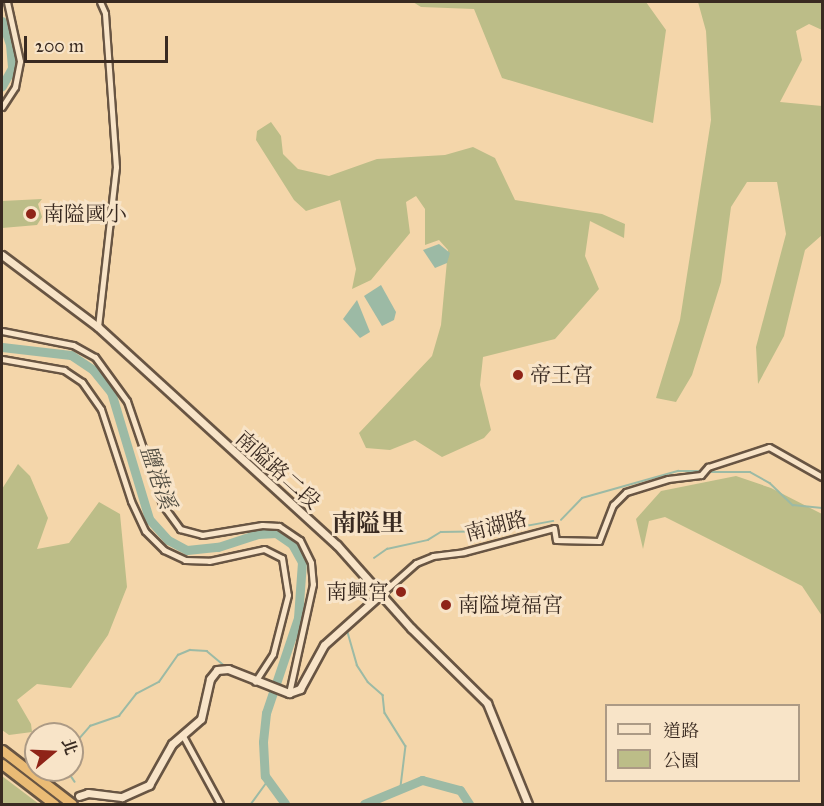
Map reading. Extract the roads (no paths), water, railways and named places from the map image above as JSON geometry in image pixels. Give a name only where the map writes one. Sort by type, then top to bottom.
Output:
[{"type":"highway","points":[[2,750],[72,804]]},
{"type":"highway","points":[[2,764],[54,804]]},
{"type":"street","points":[[2,107],[15,87],[20,61],[7,2]]},
{"type":"street","points":[[98,327],[116,182],[109,73],[100,2]]},
{"type":"street","name":"南隘路二段","points":[[2,255],[98,327],[328,535],[381,595],[487,703],[528,804]]},
{"type":"street","points":[[2,331],[74,345],[95,357],[127,401],[162,504],[180,529],[202,535],[262,525],[279,526],[300,540],[311,563],[311,604],[289,693],[255,682],[228,669],[217,670],[210,679],[201,719],[172,744],[156,778],[141,791],[122,797],[87,793],[79,796]]},
{"type":"street","points":[[2,359],[64,370],[82,382],[101,409],[131,501],[145,531],[164,550],[185,560],[209,561],[264,549],[282,558],[288,595],[273,654],[255,682]]},
{"type":"street","name":"南湖路","points":[[289,693],[303,686],[313,658],[334,633],[416,563],[433,556],[464,552],[554,528],[556,540],[599,541],[613,505],[626,492],[668,479],[701,475],[708,466],[769,447],[822,477]]},
{"type":"street","points":[[183,736],[220,804]]},
{"type":"waterway","name":"鹽港溪","points":[[2,21],[10,44],[12,68],[2,86]]},
{"type":"waterway","name":"鹽港溪","points":[[2,347],[71,355],[93,370],[111,392],[149,519],[168,540],[187,550],[218,547],[258,534],[276,533],[292,544],[302,562],[298,618],[266,713],[263,742],[265,776],[285,804]]},
{"type":"waterway","points":[[561,520],[582,498],[678,471],[698,471]]},
{"type":"waterway","points":[[709,472],[750,472],[770,483],[793,505],[822,508]]},
{"type":"waterway","points":[[374,558],[387,549],[428,540],[441,532],[499,531],[553,521]]},
{"type":"waterway","points":[[347,629],[357,665],[368,682],[383,695],[385,713],[406,746],[401,787]]},
{"type":"waterway","points":[[84,733],[90,726],[119,716],[136,694],[159,682],[178,655],[190,650],[207,651],[225,666]]},
{"type":"waterway","name":"鹽港溪","points":[[364,804],[422,780],[460,790],[469,804]]},
{"type":"waterway","points":[[251,804],[268,781]]},
{"type":"place","name":"南隘國小","points":[[31,214]]},
{"type":"place","name":"帝王宮","points":[[518,375]]},
{"type":"place","name":"南興宮","points":[[401,592]]},
{"type":"place","name":"南隘境福宮","points":[[446,605]]},
{"type":"district","name":"南隘里","points":[[368,524]]}]
